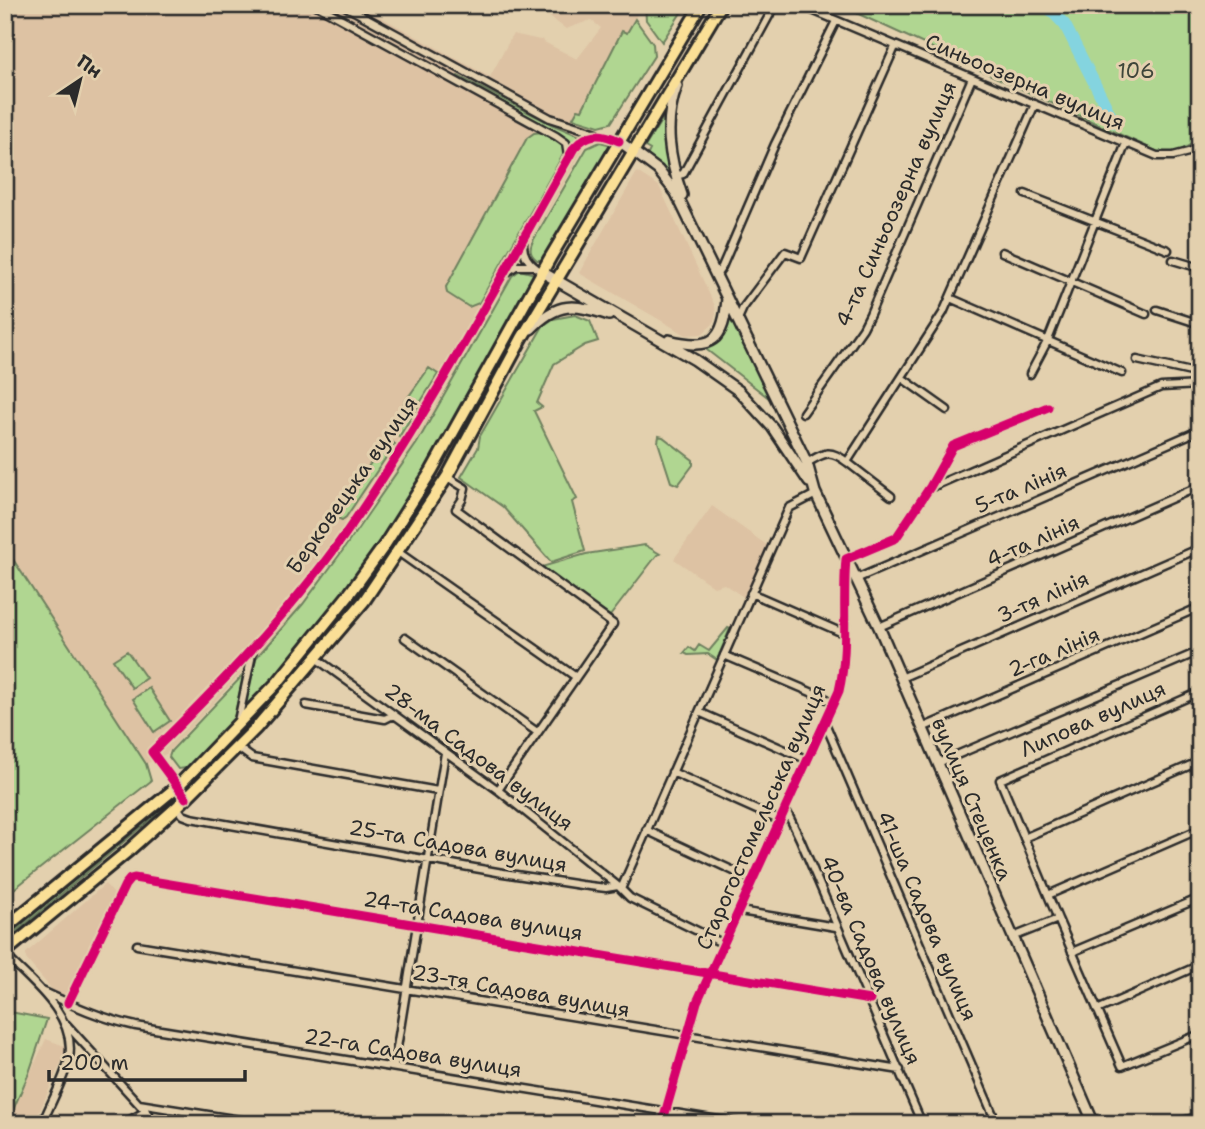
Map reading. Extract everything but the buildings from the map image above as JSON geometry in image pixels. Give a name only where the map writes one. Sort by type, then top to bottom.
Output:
[{"type":"highway","points":[[5,928],[178,786],[237,727],[306,648],[384,546],[432,470],[537,269],[619,141],[701,5]]},
{"type":"highway","points":[[5,953],[177,807],[237,747],[317,659],[363,601],[447,477],[522,338],[721,5]]},
{"type":"main road","points":[[683,207],[670,152],[668,125],[673,96],[684,67]]},
{"type":"main road","points":[[619,141],[658,170],[670,183],[683,207]]},
{"type":"main road","name":"вулиця Стеценка","points":[[683,207],[807,463],[815,492]]},
{"type":"main road","points":[[537,269],[629,321]]},
{"type":"main road","points":[[657,337],[688,345],[714,339],[724,325],[727,296]]},
{"type":"main road","points":[[522,338],[547,313],[574,306],[629,321]]},
{"type":"main road","name":"вулиця Стеценка","points":[[629,321],[716,373],[739,391],[780,438],[815,492],[879,627],[1094,1124]]},
{"type":"main road","points":[[1177,1124],[1200,1118]]},
{"type":"street","points":[[316,5],[556,136],[566,143],[567,160]]},
{"type":"street","points":[[343,5],[551,118],[619,141]]},
{"type":"street","points":[[675,176],[683,174],[775,5]]},
{"type":"street","name":"Синьоозерна вулиця","points":[[800,5],[895,47],[1164,157],[1200,149]]},
{"type":"street","points":[[717,274],[775,144],[836,21]]},
{"type":"street","points":[[738,319],[743,308],[785,252],[801,258],[895,47]]},
{"type":"street","name":"4-та Синьоозерна вулиця","points":[[803,413],[863,328],[972,78]]},
{"type":"street","points":[[846,462],[935,328],[1035,104]]},
{"type":"street","name":"Берковецька вулиця","points":[[178,786],[152,752],[254,648],[346,532],[443,383],[526,229],[567,160],[580,142],[599,134]]},
{"type":"street","points":[[1030,374],[1048,340],[1126,143]]},
{"type":"street","points":[[1025,194],[1168,250]]},
{"type":"street","points":[[526,229],[523,250],[537,269]]},
{"type":"street","points":[[1002,252],[1146,314]]},
{"type":"street","points":[[1173,260],[1200,268]]},
{"type":"street","points":[[498,281],[512,267],[521,265],[537,269]]},
{"type":"street","points":[[950,298],[1122,373]]},
{"type":"street","points":[[1157,310],[1200,324]]},
{"type":"street","points":[[1137,360],[1200,374]]},
{"type":"street","points":[[902,378],[947,410]]},
{"type":"street","points":[[930,487],[1161,387],[1200,385]]},
{"type":"street","points":[[846,559],[896,538],[953,446],[1048,407]]},
{"type":"street","name":"5-та лінія","points":[[856,579],[1200,430]]},
{"type":"street","points":[[807,463],[827,453],[835,453],[891,496]]},
{"type":"street","points":[[447,477],[465,488],[456,509],[613,624],[498,789]]},
{"type":"street","name":"4-та лінія","points":[[879,627],[1200,486]]},
{"type":"street","points":[[724,944],[630,898],[619,888],[789,508],[815,492]]},
{"type":"street","name":"3-тя лінія","points":[[901,678],[1200,548]]},
{"type":"street","points":[[398,552],[576,677]]},
{"type":"street","name":"Старогостомельська вулиця","points":[[662,1124],[696,1002],[834,702],[844,669],[843,604],[846,559]]},
{"type":"street","points":[[751,593],[845,634]]},
{"type":"street","name":"2-га лінія","points":[[922,728],[1200,607]]},
{"type":"street","points":[[405,638],[537,732]]},
{"type":"street","points":[[237,727],[254,648]]},
{"type":"street","points":[[938,763],[1200,651]]},
{"type":"street","points":[[724,655],[834,702]]},
{"type":"street","name":"28-ма Садова вулиця","points":[[317,659],[444,753],[498,789],[619,888]]},
{"type":"street","name":"Липова вулиця","points":[[1024,838],[1000,783],[1001,779],[1200,692]]},
{"type":"street","points":[[306,705],[385,719],[393,715]]},
{"type":"street","points":[[699,712],[808,761]]},
{"type":"street","name":"41-ша Садова вулиця","points":[[825,723],[998,1124]]},
{"type":"street","points":[[237,747],[252,758],[438,791]]},
{"type":"street","points":[[394,1066],[444,753]]},
{"type":"street","points":[[1200,761],[1024,838],[1123,1066],[1200,1034]]},
{"type":"street","points":[[672,772],[781,821]]},
{"type":"street","points":[[178,786],[186,798]]},
{"type":"street","name":"25-та Садова вулиця","points":[[177,807],[183,815],[191,818],[503,873],[619,888]]},
{"type":"street","name":"40-ва Садова вулиця","points":[[786,810],[922,1124]]},
{"type":"street","points":[[1048,895],[1200,829]]},
{"type":"street","points":[[646,830],[753,880]]},
{"type":"street","name":"24-та Садова вулиця","points":[[68,1003],[125,885],[134,878],[870,1000]]},
{"type":"street","points":[[1072,953],[1200,898]]},
{"type":"street","points":[[740,911],[836,927]]},
{"type":"street","points":[[1013,937],[1058,919]]},
{"type":"street","name":"23-тя Садова вулиця","points":[[137,945],[900,1070]]},
{"type":"street","points":[[5,953],[42,991],[65,1023],[157,1124]]},
{"type":"street","points":[[1097,1010],[1200,965]]},
{"type":"street","name":"22-га Садова вулиця","points":[[42,991],[119,1022],[136,1026],[743,1124]]},
{"type":"street","points":[[41,1124],[69,1058],[65,1023]]},
{"type":"street","points":[[139,1104],[265,1124]]},
{"type":"street","points":[[123,1124],[146,1111]]},
{"type":"shaded area","points":[[5,5],[359,5],[490,77],[513,34],[543,39],[577,59],[601,28],[591,20],[566,29],[533,5],[642,5],[627,33],[622,31],[581,110],[597,125],[415,444],[348,542],[273,639],[166,754],[146,764],[5,547]]},
{"type":"shaded area","points":[[637,172],[659,186],[715,306],[713,324],[702,334],[686,335],[579,273]]},
{"type":"shaded area","points":[[712,506],[768,546],[745,598],[724,584],[714,587],[674,559]]},
{"type":"shaded area","points":[[105,884],[116,896],[69,992],[62,995],[54,992],[26,959],[26,953]]},
{"type":"shaded area","points":[[46,1039],[67,1049],[34,1124],[7,1124]]},
{"type":"green space","points":[[645,5],[675,5],[684,8],[662,42],[646,20]]},
{"type":"green space","name":"106","points":[[839,5],[1200,5],[1200,139],[1169,157]]},
{"type":"green space","points":[[635,19],[653,44],[654,56],[611,123],[599,126],[573,118],[578,109],[582,110],[622,31],[627,33]]},
{"type":"green space","points":[[458,76],[582,137],[570,145],[563,136]]},
{"type":"green space","points":[[664,116],[664,146],[671,176],[647,156],[650,150],[645,147]]},
{"type":"green space","points":[[542,132],[563,144],[564,153],[479,303],[469,307],[447,293],[446,287],[527,138]]},
{"type":"green space","points":[[600,142],[612,145],[543,260],[537,260],[531,251],[534,239],[587,148]]},
{"type":"green space","points":[[520,270],[535,274],[456,417],[393,522],[324,616],[243,714],[256,658],[303,604],[417,443],[512,276]]},
{"type":"green space","points":[[575,315],[590,321],[598,341],[585,345],[554,364],[537,403],[542,407],[534,411],[577,499],[572,502],[585,551],[551,562],[503,507],[461,477],[478,448],[480,436],[543,326],[553,319]]},
{"type":"green space","points":[[731,316],[770,399],[703,347],[720,338]]},
{"type":"green space","points":[[429,368],[438,374],[399,437],[393,432],[404,403]]},
{"type":"green space","points":[[659,436],[693,460],[693,465],[678,485],[671,482],[658,442]]},
{"type":"green space","points":[[388,439],[395,444],[346,517],[342,520],[333,516]]},
{"type":"green space","points":[[645,545],[660,554],[610,616],[538,568],[586,554]]},
{"type":"green space","points":[[5,547],[146,764],[151,781],[5,896]]},
{"type":"green space","points":[[728,628],[730,629],[717,660],[708,654],[684,653],[689,647],[695,651],[699,645],[709,651]]},
{"type":"green space","points":[[127,651],[146,678],[132,688],[113,660]]},
{"type":"green space","points":[[244,674],[233,722],[187,768],[178,769],[169,757],[171,751]]},
{"type":"green space","points":[[149,688],[170,721],[154,732],[133,699]]},
{"type":"green space","points":[[170,798],[173,799],[171,802],[7,937]]},
{"type":"green space","points":[[5,1011],[47,1019],[29,1073],[7,1124],[5,1124]]},
{"type":"waterway","points":[[1046,5],[1065,25],[1114,122]]},
{"type":"cycle path","points":[[186,798],[152,752],[254,647],[302,591],[346,533],[436,391],[574,148],[584,139],[595,135],[619,141]]},
{"type":"cycle path","points":[[662,1124],[697,1002],[839,691],[845,642],[846,559],[896,538],[953,446],[1048,407]]},
{"type":"cycle path","points":[[68,1003],[125,885],[134,878],[870,1000]]}]
